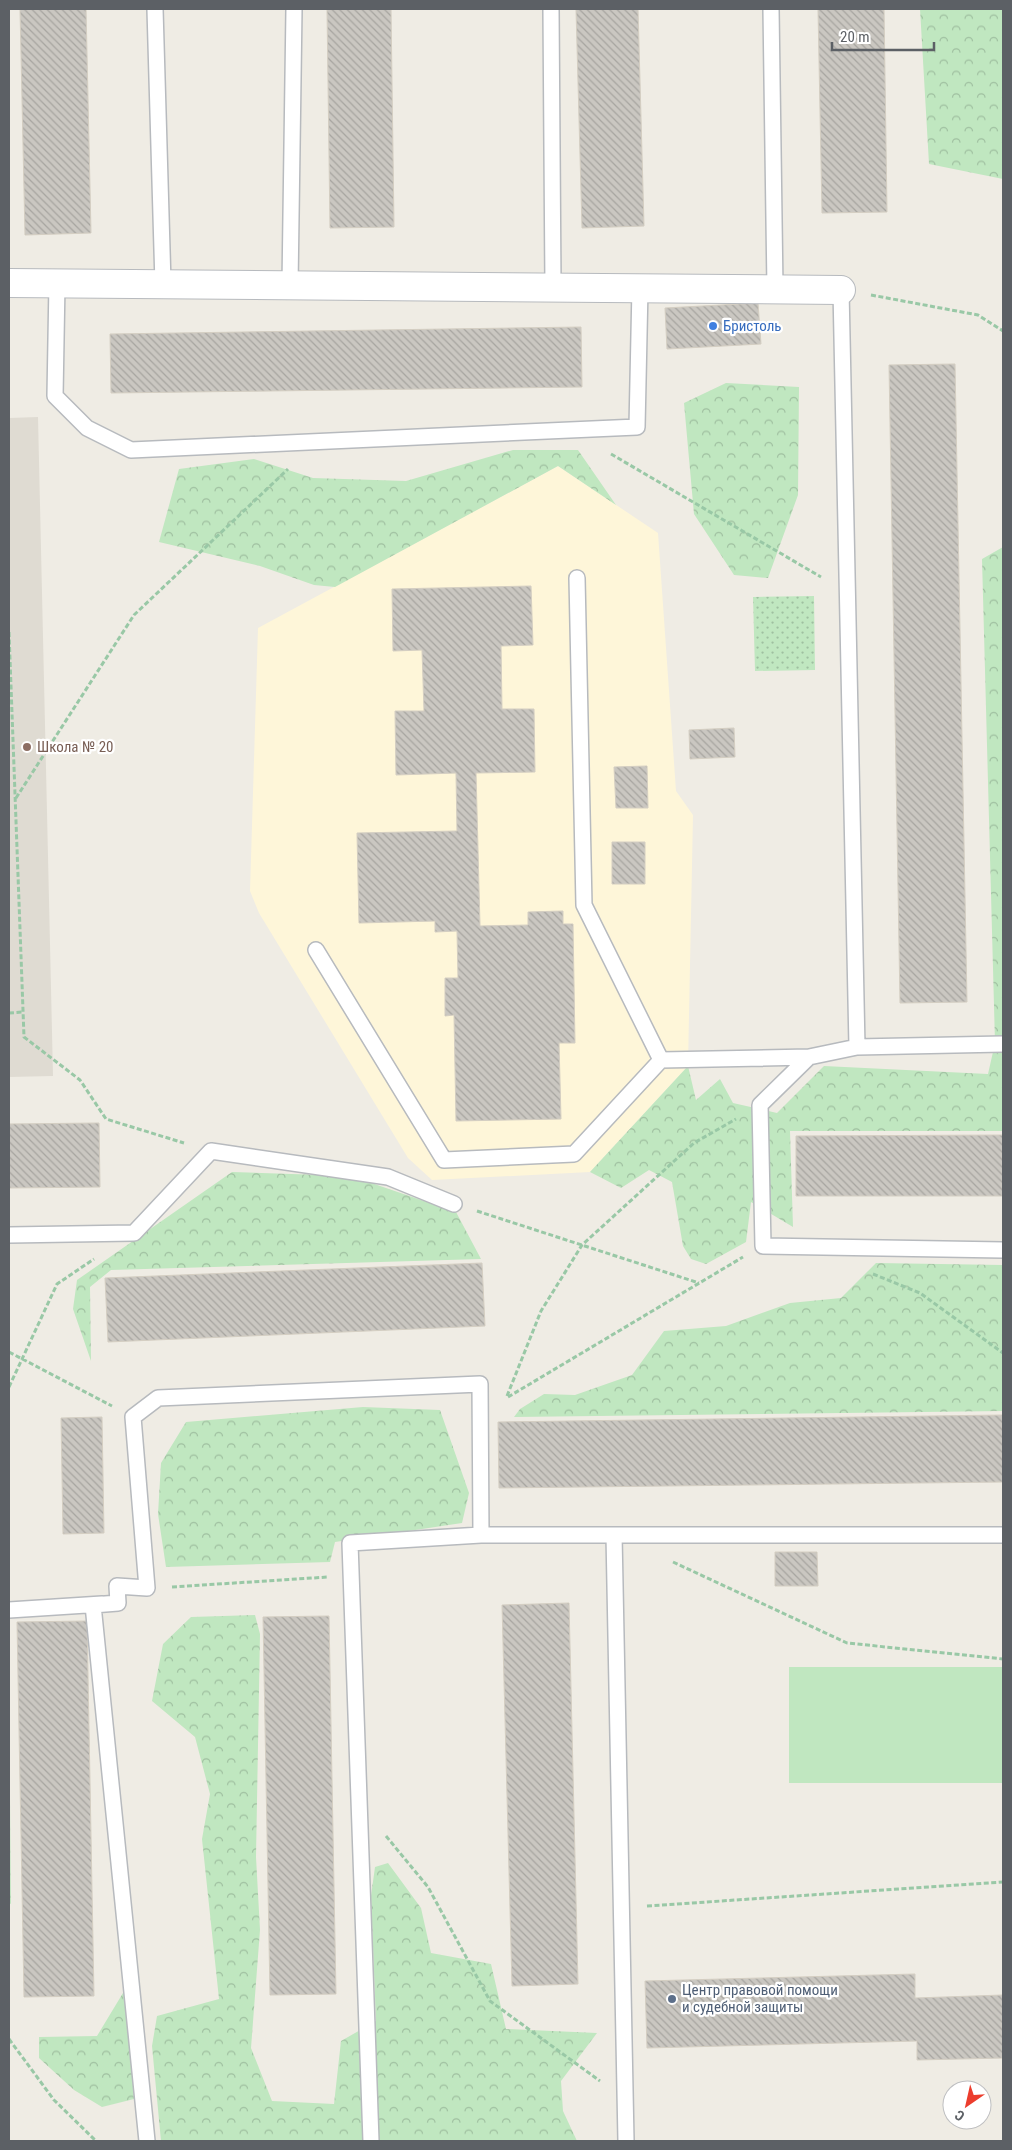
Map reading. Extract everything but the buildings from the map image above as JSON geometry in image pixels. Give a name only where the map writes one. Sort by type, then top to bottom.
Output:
[{"type":"street","points":[[9,283],[841,290]]},
{"type":"lane","points":[[154,9],[164,284]]},
{"type":"lane","points":[[290,285],[294,9]]},
{"type":"lane","points":[[551,9],[554,287]]},
{"type":"lane","points":[[771,9],[775,289]]},
{"type":"lane","points":[[57,283],[55,396],[87,428],[131,450],[637,427],[640,288]]},
{"type":"lane","points":[[841,290],[857,1047]]},
{"type":"lane","points":[[577,578],[584,905],[661,1060]]},
{"type":"lane","points":[[316,950],[444,1160],[574,1154],[661,1060],[809,1057],[857,1047],[1003,1044]]},
{"type":"lane","points":[[809,1057],[760,1105],[763,1246],[1003,1250]]},
{"type":"lane","points":[[9,1235],[134,1233],[211,1151],[388,1177],[454,1204]]},
{"type":"lane","points":[[118,1603],[117,1586],[146,1588],[133,1417],[158,1398],[480,1384],[481,1535]]},
{"type":"lane","points":[[371,2141],[350,1543],[481,1535],[1003,1535]]},
{"type":"lane","points":[[614,1535],[626,2141]]},
{"type":"lane","points":[[9,1610],[118,1603]]},
{"type":"lane","points":[[118,1603],[93,1605],[147,2141]]},
{"type":"path","points":[[841,290],[978,315],[1003,331]]},
{"type":"path","points":[[569,430],[848,592]]},
{"type":"path","points":[[15,799],[134,615],[316,442]]},
{"type":"path","points":[[9,632],[24,1037],[80,1080],[106,1119],[211,1151]]},
{"type":"path","points":[[9,1013],[23,1012]]},
{"type":"path","points":[[760,1105],[694,1143],[582,1245],[542,1311],[506,1398],[763,1246]]},
{"type":"path","points":[[454,1204],[700,1283]]},
{"type":"path","points":[[9,1387],[57,1284],[134,1233]]},
{"type":"path","points":[[866,1272],[920,1294],[1003,1353]]},
{"type":"path","points":[[9,1352],[133,1417]]},
{"type":"path","points":[[668,1560],[848,1643],[1003,1659]]},
{"type":"path","points":[[146,1588],[351,1575]]},
{"type":"path","points":[[358,1802],[428,1887],[490,2001],[587,2070],[625,2102]]},
{"type":"path","points":[[621,1908],[1003,1882]]},
{"type":"path","points":[[9,2039],[54,2100],[96,2141]]},
{"type":"shaded area","name":"Школа № 20","points":[[38,417],[53,1076],[9,1077],[9,418]]},
{"type":"shaded area","points":[[558,466],[658,533],[676,791],[693,815],[688,1066],[590,1172],[432,1180],[408,1158],[259,913],[250,891],[258,628]]},
{"type":"green space","points":[[920,9],[1003,9],[1003,179],[929,164]]},
{"type":"green space","points":[[726,383],[799,387],[798,495],[768,578],[734,575],[694,514],[684,403]]},
{"type":"green space","points":[[513,450],[578,450],[616,505],[558,466],[335,587],[314,585],[260,566],[159,542],[179,469],[254,459],[313,478],[406,481]]},
{"type":"green space","points":[[1003,547],[1003,1131],[790,1131],[793,1227],[751,1202],[746,1242],[706,1264],[691,1259],[683,1246],[672,1182],[649,1170],[621,1188],[590,1172],[688,1066],[696,1100],[720,1079],[733,1103],[777,1113],[824,1066],[988,1074],[995,1043],[982,559]]},
{"type":"green space","points":[[814,596],[815,670],[755,671],[753,597]]},
{"type":"green space","points":[[232,1172],[351,1176],[456,1212],[481,1259],[111,1270],[90,1287],[91,1361],[73,1309],[77,1280]]},
{"type":"green space","points":[[876,1263],[1003,1265],[1003,1411],[514,1417],[520,1409],[544,1394],[575,1395],[632,1375],[664,1331],[726,1326],[790,1303],[841,1298]]},
{"type":"green space","points":[[363,1407],[440,1410],[469,1493],[462,1523],[335,1542],[330,1562],[166,1567],[158,1514],[161,1463],[186,1422]]},
{"type":"green space","points":[[255,1615],[260,1634],[256,1857],[260,1930],[251,2048],[272,2101],[334,2104],[341,2041],[376,2021],[371,1896],[375,1867],[388,1863],[421,1908],[431,1953],[491,1964],[506,2029],[597,2033],[561,2081],[563,2111],[577,2141],[161,2141],[152,2046],[157,2016],[219,1999],[202,1839],[210,1794],[195,1737],[152,1701],[163,1644],[191,1617]]},
{"type":"green space","points":[[789,1667],[1003,1667],[1003,1783],[789,1783]]},
{"type":"green space","points":[[9,1689],[11,1904],[9,1903]]},
{"type":"green space","points":[[129,1983],[134,2099],[102,2107],[74,2090],[39,2058],[39,2037],[97,2036]]},
{"type":"place","name":"Бристоль","points":[[713,326]]},
{"type":"place","name":"Школа № 20","points":[[27,747]]},
{"type":"place","name":"Центр правовой помощи и судебной защиты","points":[[672,1999]]}]
